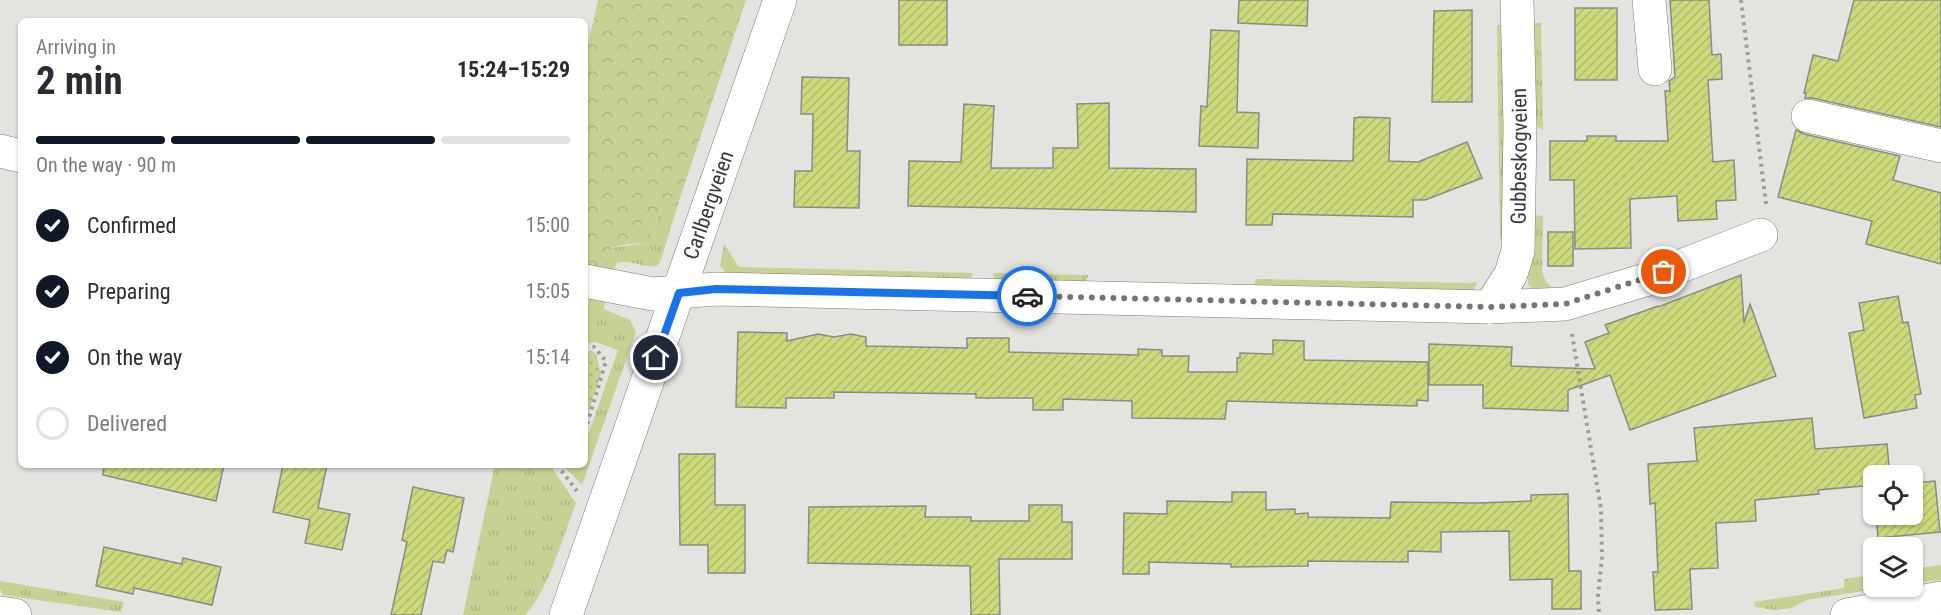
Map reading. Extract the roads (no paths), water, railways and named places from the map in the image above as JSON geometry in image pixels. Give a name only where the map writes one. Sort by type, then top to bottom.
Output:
[{"type":"street","name":"Carlbergveien","points":[[566,615],[780,0]]},
{"type":"street","name":"Gubbeskogveien","points":[[1490,307],[1511,274],[1518,251],[1520,127],[1517,0]]},
{"type":"street","points":[[1649,0],[1655,69]]},
{"type":"street","points":[[1808,116],[1941,146]]},
{"type":"street","points":[[0,151],[18,155]]},
{"type":"street","points":[[588,282],[653,294],[716,289],[1490,307],[1565,304],[1645,280],[1761,235]]},
{"type":"street","points":[[1847,615],[1941,598]]},
{"type":"street","points":[[0,613],[15,615]]}]
